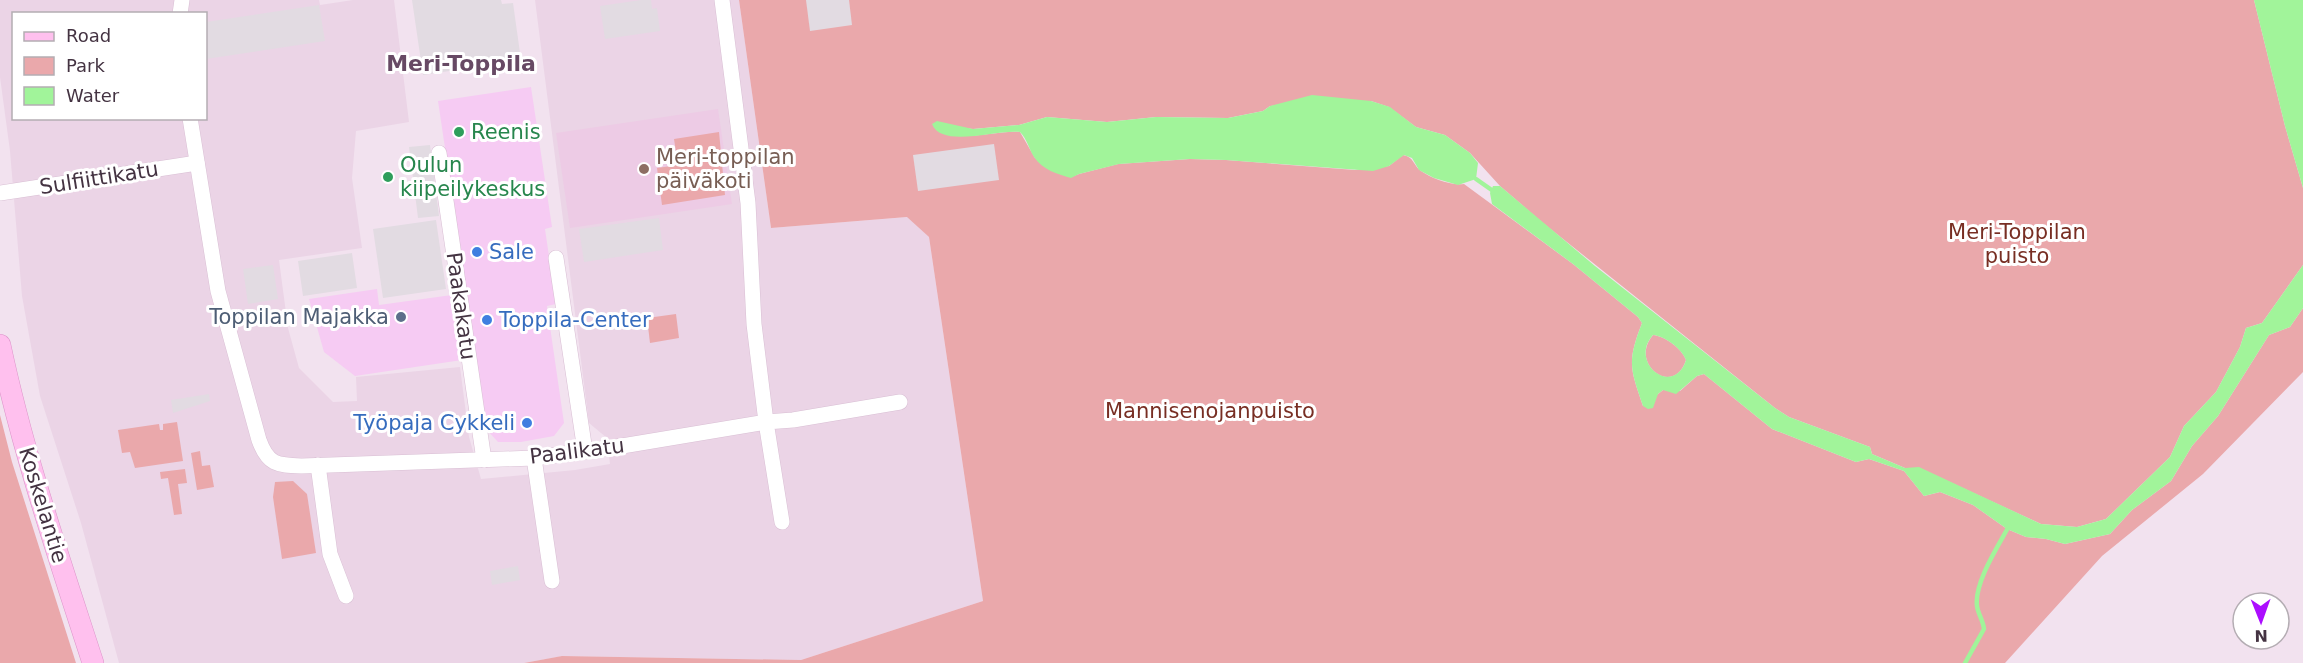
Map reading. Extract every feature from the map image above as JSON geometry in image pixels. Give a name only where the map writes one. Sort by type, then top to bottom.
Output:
[{"type":"main road","name":"Koskelantie","points":[[0,345],[18,421],[45,517],[93,663]]},
{"type":"street","points":[[722,0],[748,202],[753,324],[782,522]]},
{"type":"street","name":"Paalikatu","points":[[190,120],[218,291],[259,440],[265,454],[277,463],[318,465],[534,458],[900,402]]},
{"type":"street","name":"Paakakatu","points":[[438,153],[484,460]]},
{"type":"street","name":"Sulfiittikatu","points":[[0,193],[197,163]]},
{"type":"street","points":[[556,258],[585,451]]},
{"type":"street","points":[[534,458],[552,581]]},
{"type":"street","points":[[318,465],[330,554],[346,596]]},
{"type":"shaded area","points":[[0,0],[319,0],[320,5],[353,0],[394,0],[409,122],[356,131],[352,178],[362,248],[279,260],[288,328],[299,368],[333,402],[357,401],[356,377],[460,367],[469,437],[481,479],[575,470],[610,464],[607,438],[589,423],[535,0],[739,0],[771,228],[908,217],[929,237],[983,601],[801,660],[563,656],[524,663],[119,663],[81,523],[40,396],[22,296],[10,151],[0,77]]},
{"type":"shaded area","points":[[412,0],[501,0],[502,4],[513,3],[521,60],[423,75]]},
{"type":"shaded area","points":[[651,0],[652,9],[657,8],[660,31],[605,39],[600,6]]},
{"type":"shaded area","points":[[806,0],[849,0],[852,25],[810,31]]},
{"type":"shaded area","points":[[319,5],[325,41],[207,59],[207,22]]},
{"type":"shaded area","points":[[531,87],[552,227],[545,229],[556,304],[547,306],[564,423],[554,436],[521,442],[498,442],[487,430],[438,101]]},
{"type":"shaded area","name":"Meri-toppilan päiväkoti","points":[[718,109],[732,204],[570,228],[556,133]]},
{"type":"shaded area","points":[[994,144],[999,180],[918,191],[913,155]]},
{"type":"shaded area","points":[[430,145],[439,216],[418,218],[409,147]]},
{"type":"shaded area","points":[[659,218],[663,250],[584,262],[579,229]]},
{"type":"shaded area","points":[[436,220],[446,289],[383,298],[373,229]]},
{"type":"shaded area","points":[[352,253],[357,288],[303,296],[298,261]]},
{"type":"shaded area","points":[[273,265],[278,299],[248,304],[243,269]]},
{"type":"shaded area","points":[[377,289],[379,305],[452,295],[462,360],[355,376],[324,352],[309,299]]},
{"type":"shaded area","points":[[209,394],[210,401],[173,413],[171,400]]},
{"type":"shaded area","points":[[518,566],[520,580],[492,585],[490,571]]},
{"type":"green space","points":[[739,0],[2254,0],[2303,188],[2303,265],[2262,323],[2246,328],[2240,347],[2216,392],[2184,426],[2170,457],[2106,519],[2077,527],[2041,524],[1919,468],[1905,468],[1872,454],[1870,447],[1789,417],[1543,223],[1500,186],[1470,153],[1445,135],[1416,127],[1389,107],[1371,101],[1359,101],[1270,106],[1263,111],[1228,118],[1156,117],[1107,122],[1047,117],[1019,125],[973,129],[933,125],[949,135],[960,136],[1020,132],[1035,158],[1071,177],[1118,164],[1190,159],[1355,170],[1389,166],[1403,155],[1407,156],[1421,171],[1430,176],[1447,183],[1464,184],[1573,264],[1638,317],[1642,323],[1634,347],[1632,365],[1643,406],[1663,390],[1680,391],[1697,376],[1704,374],[1772,429],[1856,462],[1869,459],[1904,471],[1924,496],[1940,492],[1973,505],[2007,529],[2026,537],[2065,544],[2110,534],[2132,510],[2171,481],[2192,446],[2218,416],[2269,335],[2290,327],[2303,308],[2303,372],[2203,474],[2102,556],[2005,663],[524,663],[562,656],[801,660],[983,601],[929,237],[907,217],[771,228]]},
{"type":"green space","points":[[719,132],[725,195],[662,205],[657,168],[678,165],[674,139]]},
{"type":"green space","points":[[676,314],[679,338],[650,343],[647,318]]},
{"type":"green space","points":[[1653,335],[1672,344],[1686,360],[1680,371],[1672,376],[1656,373],[1649,366],[1646,356],[1647,346]]},
{"type":"green space","points":[[0,415],[12,462],[76,663],[0,663]]},
{"type":"green space","points":[[177,422],[183,461],[135,468],[130,452],[122,453],[118,430],[159,424],[160,430],[163,430],[163,424]]},
{"type":"green space","points":[[200,451],[202,466],[210,465],[214,487],[197,490],[191,453]]},
{"type":"green space","points":[[185,469],[187,483],[178,484],[182,514],[174,515],[168,478],[161,479],[160,472]]},
{"type":"green space","points":[[293,481],[307,494],[316,553],[282,559],[273,497],[275,482]]},
{"type":"water","points":[[2254,0],[2303,0],[2303,188],[2285,126]]},
{"type":"water","points":[[1312,95],[1371,101],[1390,107],[1416,127],[1445,135],[1470,153],[1478,163],[1476,179],[1458,185],[1434,178],[1419,170],[1412,158],[1404,155],[1389,166],[1373,171],[1190,159],[1119,164],[1071,178],[1042,165],[1034,157],[1020,132],[958,137],[938,131],[932,124],[937,121],[973,129],[1019,125],[1047,117],[1107,122],[1156,117],[1228,118],[1263,111],[1270,106]]},
{"type":"water","points":[[1493,186],[1500,186],[1595,266],[1789,417],[1870,447],[1872,454],[1905,468],[1919,467],[2041,524],[2077,527],[2106,519],[2170,457],[2184,426],[2216,392],[2240,347],[2246,328],[2262,323],[2303,265],[2303,308],[2290,327],[2269,335],[2218,416],[2192,446],[2171,481],[2132,510],[2110,534],[2065,544],[2026,537],[2007,529],[1973,505],[1940,492],[1924,496],[1904,471],[1869,459],[1856,462],[1772,429],[1704,374],[1697,376],[1676,394],[1663,390],[1658,394],[1653,408],[1648,409],[1643,406],[1632,365],[1634,347],[1642,323],[1638,317],[1573,264],[1492,204],[1490,193]],"holes":[[[1653,335],[1668,340],[1686,360],[1680,371],[1672,376],[1664,376],[1649,365],[1646,356],[1647,346]]]},
{"type":"waterway","points":[[1476,179],[1496,193]]},
{"type":"waterway","points":[[1965,663],[1984,629],[1977,606],[1979,587],[2009,526]]},
{"type":"place","name":"Reenis","points":[[459,132]]},
{"type":"place","name":"Meri-toppilan päiväkoti","points":[[644,169]]},
{"type":"place","name":"Oulun kiipeilykeskus","points":[[388,177]]},
{"type":"place","name":"Sale","points":[[477,252]]},
{"type":"place","name":"Toppilan Majakka","points":[[401,317]]},
{"type":"place","name":"Toppila-Center","points":[[487,320]]},
{"type":"place","name":"Työpaja Cykkeli","points":[[527,423]]},
{"type":"district","name":"Meri-Toppila","points":[[461,63]]},
{"type":"park label","name":"Meri-Toppilan puisto","points":[[2017,244]]},
{"type":"park label","name":"Mannisenojanpuisto","points":[[1210,411]]}]
